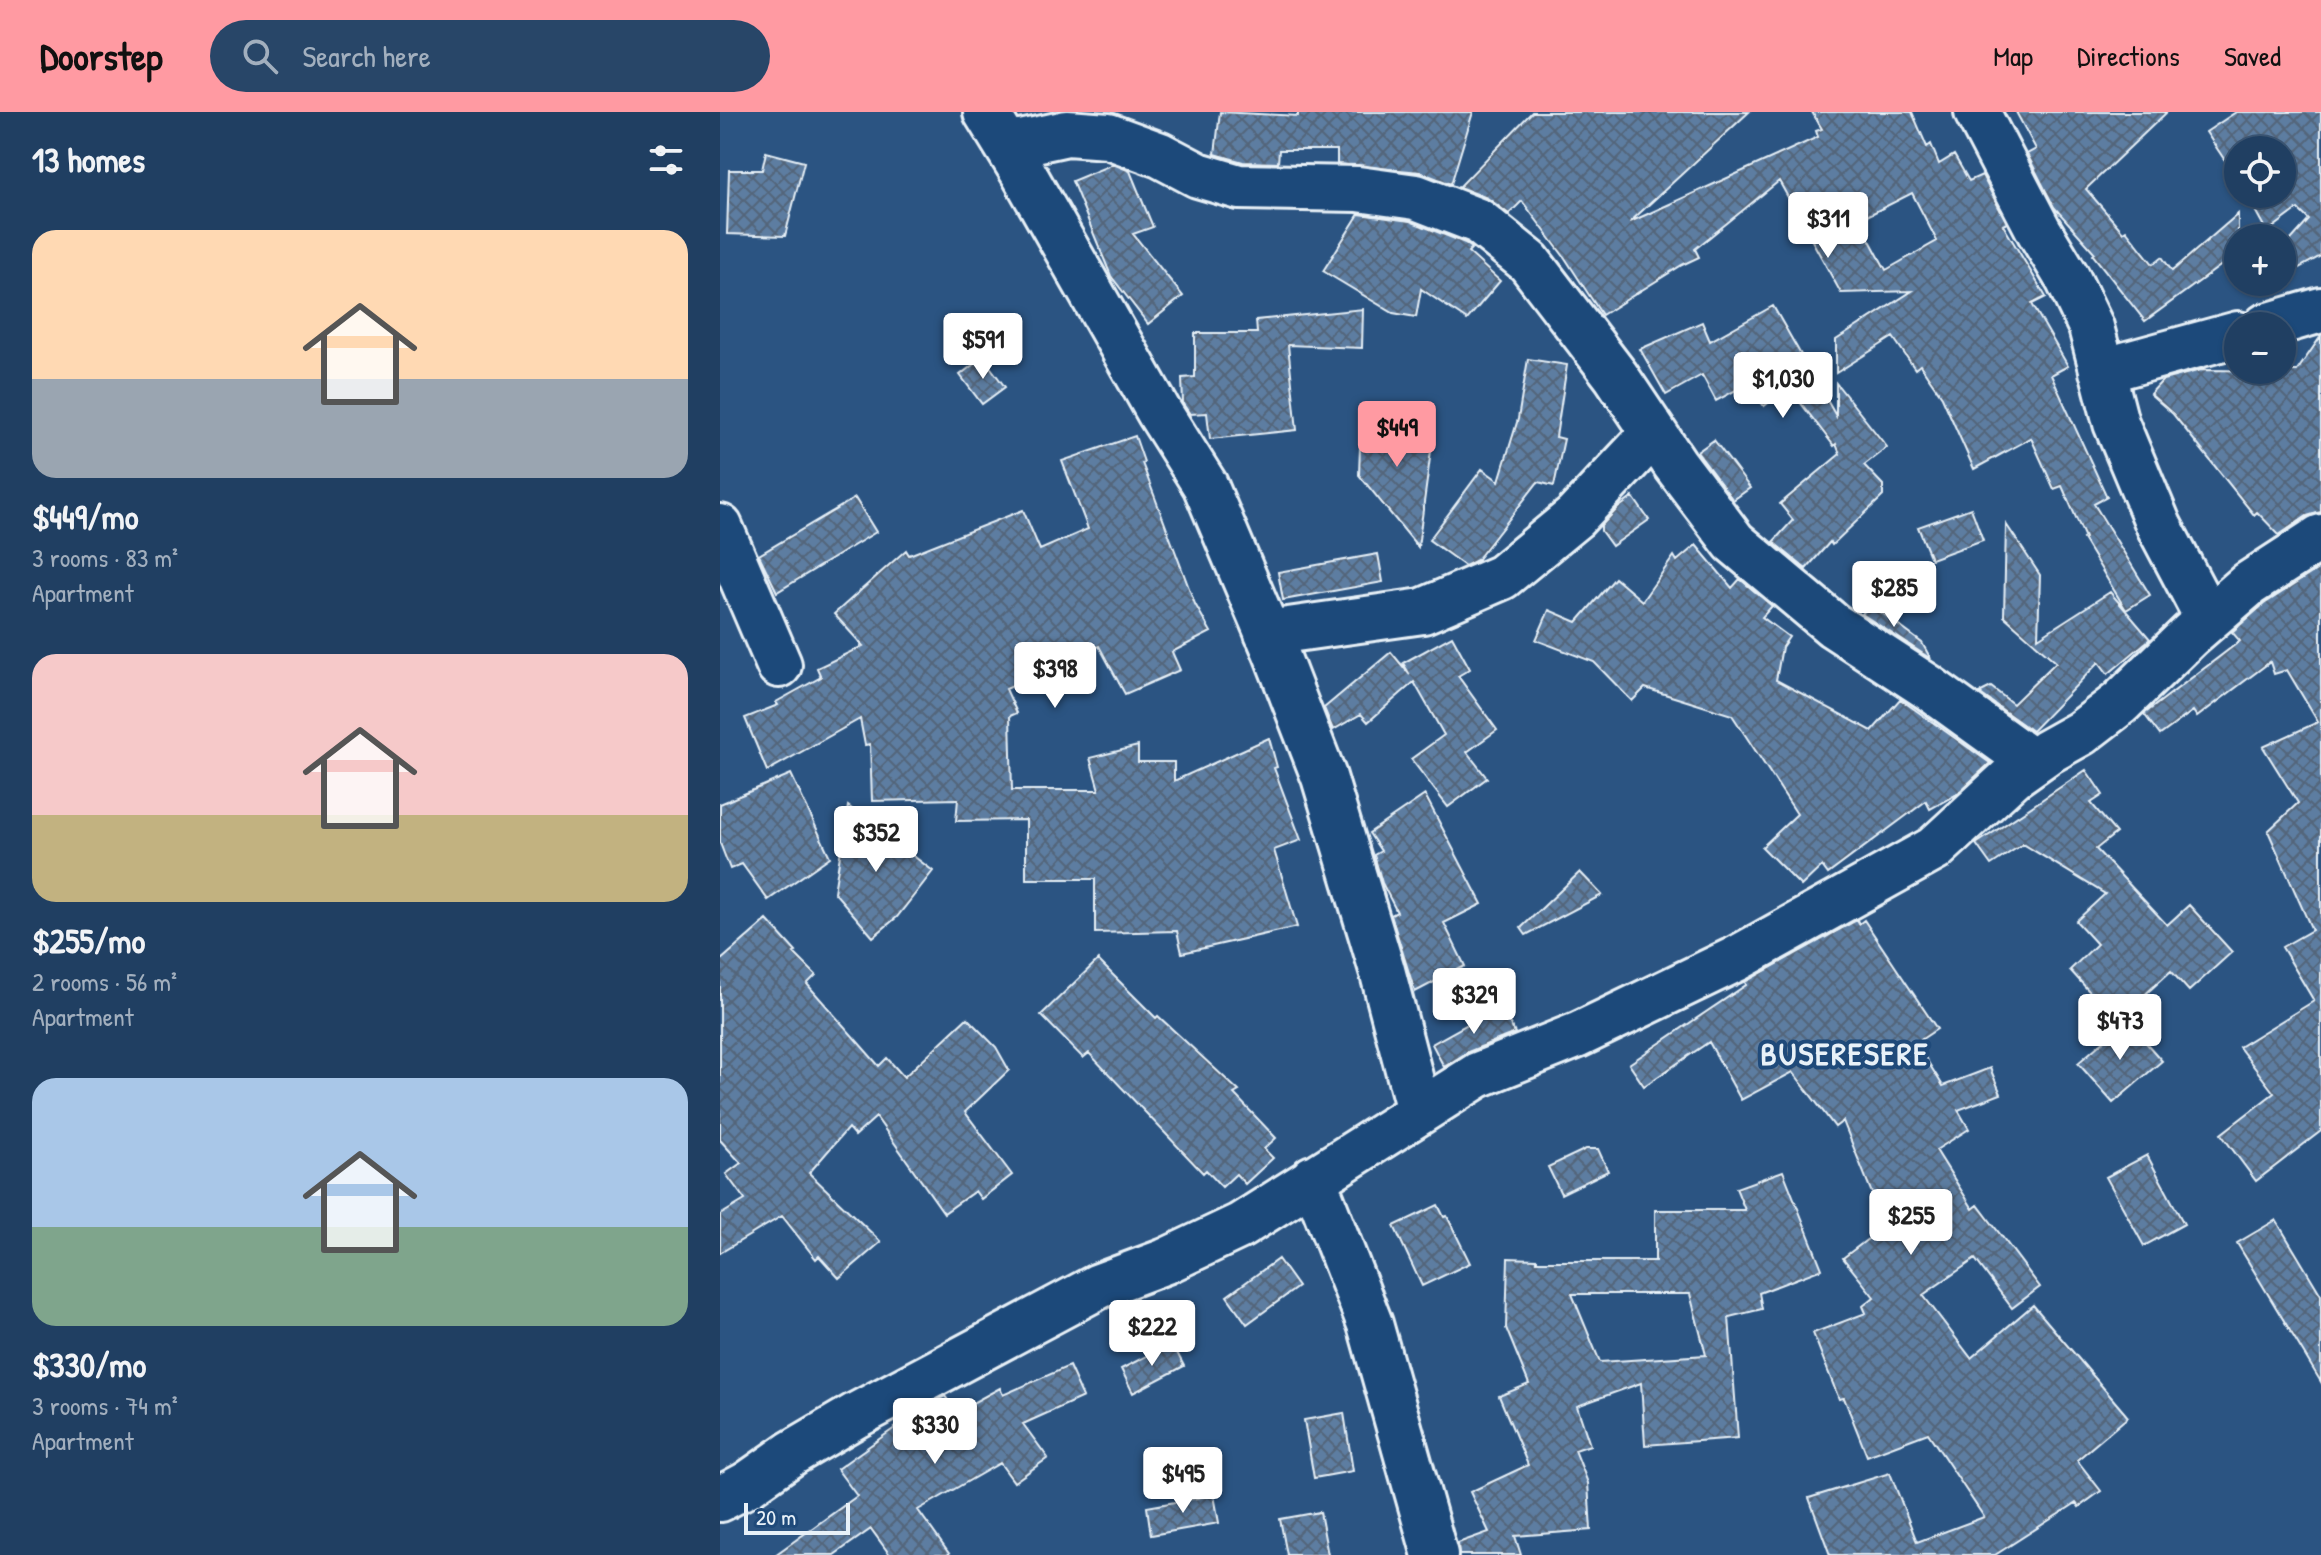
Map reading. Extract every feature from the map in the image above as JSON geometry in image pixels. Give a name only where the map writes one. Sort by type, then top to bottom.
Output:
[{"type":"street","points":[[1977,112],[2091,327],[2116,423],[2159,526],[2208,619]]},
{"type":"street","points":[[996,129],[1108,136],[1160,155],[1198,175],[1239,187],[1358,189],[1416,197],[1478,221],[1529,262],[1616,376],[1734,542],[1833,625],[1928,687],[2032,762]]},
{"type":"street","points":[[996,129],[1159,412],[1205,485],[1324,777],[1382,970],[1419,1111]]},
{"type":"street","points":[[2296,317],[2321,310]]},
{"type":"street","points":[[2102,371],[2224,338]]},
{"type":"street","points":[[1267,633],[1423,611],[1502,577],[1575,517],[1654,433]]},
{"type":"street","points":[[720,527],[779,665]]},
{"type":"street","points":[[720,1499],[855,1416],[1099,1286],[1166,1261],[1240,1226],[1478,1075],[1578,1035],[1736,959],[1934,849],[2013,776],[2081,733],[2120,703],[2249,584],[2321,537]]},
{"type":"street","points":[[1313,1178],[1370,1324],[1435,1555]]},
{"type":"building","points":[[1220,112],[1298,116],[1298,112],[1473,112],[1451,184],[1420,172],[1337,164],[1337,150],[1279,150],[1278,163],[1243,162],[1215,154]]},
{"type":"building","points":[[1532,112],[1749,112],[1630,222],[1818,137],[1816,131],[1822,129],[1812,112],[1912,112],[1927,147],[1931,144],[1939,164],[1954,155],[1969,181],[1982,175],[2007,223],[2003,225],[2046,297],[2032,304],[2068,366],[2051,375],[2107,497],[2094,504],[2150,595],[2126,610],[2083,539],[2062,486],[2054,489],[2031,438],[1974,469],[1942,397],[1920,365],[1915,369],[1893,337],[1836,373],[1836,340],[1912,291],[1841,293],[1779,181],[1695,249],[1699,257],[1602,315],[1565,258],[1522,201],[1509,214],[1487,198],[1459,187]],"holes":[[[1912,193],[1937,241],[1886,270],[1859,220]]]},
{"type":"building","points":[[2016,112],[2167,112],[2086,189],[2123,232],[2126,230],[2153,264],[2162,257],[2172,271],[2224,226],[2224,263],[2145,321],[2093,255],[2095,253],[2054,207],[2027,154],[2036,149]]},
{"type":"building","points":[[2236,112],[2321,112],[2321,256],[2296,270],[2296,234],[2309,220],[2298,209],[2278,224],[2263,224],[2254,208],[2296,208],[2296,136],[2224,136],[2224,159],[2206,132]]},
{"type":"building","points":[[766,152],[804,162],[785,236],[727,234],[729,170],[762,170]]},
{"type":"building","points":[[1113,164],[1130,171],[1153,227],[1133,234],[1183,296],[1148,324],[1111,276],[1072,181]]},
{"type":"building","points":[[1359,214],[1410,221],[1465,243],[1472,248],[1468,252],[1500,281],[1467,320],[1421,289],[1416,317],[1393,313],[1323,271]]},
{"type":"building","points":[[2238,214],[2238,224],[2226,224]]},
{"type":"building","points":[[1773,306],[1836,416],[1836,383],[1887,447],[1864,465],[1883,485],[1883,496],[1832,545],[1830,542],[1806,569],[1773,542],[1793,520],[1780,504],[1840,454],[1836,444],[1834,446],[1789,388],[1764,406],[1747,384],[1716,401],[1702,375],[1666,395],[1640,349],[1702,322],[1710,341]]},
{"type":"building","points":[[1363,309],[1362,348],[1288,345],[1297,430],[1210,439],[1207,413],[1190,414],[1183,404],[1182,378],[1195,377],[1195,333],[1257,333],[1256,320]]},
{"type":"building","points":[[2321,336],[2321,512],[2307,516],[2279,535],[2257,512],[2254,515],[2173,414],[2150,394],[2163,380],[2201,370],[2224,370],[2224,384],[2296,384],[2297,371]]},
{"type":"building","points":[[983,357],[1005,387],[982,404],[960,375]]},
{"type":"building","points":[[1528,359],[1567,365],[1556,437],[1564,439],[1554,486],[1538,482],[1477,560],[1465,566],[1429,540],[1482,469],[1499,481],[1518,419]]},
{"type":"building","points":[[1361,418],[1434,428],[1418,547],[1359,475]]},
{"type":"building","points":[[1135,436],[1142,463],[1195,604],[1211,632],[1172,652],[1180,670],[1125,694],[1099,646],[1006,689],[1017,713],[1010,716],[1012,790],[1099,790],[1090,758],[1138,746],[1138,762],[1174,762],[1174,781],[1269,738],[1277,767],[1274,768],[1301,840],[1274,850],[1297,927],[1182,953],[1177,931],[1095,933],[1095,879],[1026,879],[1026,820],[956,821],[958,799],[872,801],[870,744],[865,745],[860,719],[767,771],[745,718],[778,705],[776,702],[821,677],[817,668],[863,646],[834,614],[906,550],[909,555],[1023,510],[1040,550],[1088,529],[1062,461]]},
{"type":"building","points":[[1714,440],[1750,488],[1733,500],[1697,452]]},
{"type":"building","points":[[1633,497],[1649,520],[1612,546],[1601,531],[1601,526]]},
{"type":"building","points":[[855,498],[876,532],[777,592],[759,555]]},
{"type":"building","points":[[1971,508],[1983,540],[1931,559],[1918,527]]},
{"type":"building","points":[[2006,524],[2040,575],[2038,638],[2110,592],[2150,639],[2108,674],[2099,662],[2032,731],[1979,693],[1991,687],[2013,704],[2056,662],[2004,616]]},
{"type":"building","points":[[1696,545],[1732,588],[1740,579],[1772,606],[1762,617],[1789,637],[1782,647],[1776,680],[1872,731],[1900,699],[1990,763],[1957,794],[1930,809],[1926,801],[1828,874],[1822,866],[1801,886],[1762,847],[1797,814],[1732,715],[1645,688],[1632,701],[1594,662],[1536,640],[1549,610],[1577,622],[1615,578],[1642,601],[1674,556],[1677,561]]},
{"type":"building","points":[[1378,554],[1383,582],[1283,600],[1278,572]]},
{"type":"building","points":[[2321,567],[2321,1131],[2256,1181],[2221,1134],[2274,1093],[2239,1047],[2314,1001],[2282,947],[2312,930],[2268,831],[2298,803],[2263,747],[2318,722],[2287,670],[2274,674],[2270,662],[2197,717],[2193,711],[2160,735],[2144,714],[2240,641],[2232,632],[2264,604]]},
{"type":"building","points":[[1870,604],[1922,643],[1931,659],[1862,614]]},
{"type":"building","points":[[1452,636],[1470,669],[1458,676],[1497,730],[1467,752],[1487,778],[1448,807],[1411,759],[1444,735],[1414,682],[1368,722],[1361,714],[1333,730],[1324,708],[1391,652],[1410,675],[1403,663]]},
{"type":"building","points":[[2086,770],[2103,795],[2091,803],[2116,833],[2096,849],[2167,925],[2189,905],[2232,952],[2189,991],[2171,971],[2116,1021],[2070,970],[2097,944],[2076,921],[2105,894],[2023,844],[1991,865],[1976,844]]},
{"type":"building","points":[[791,774],[830,857],[768,900],[742,864],[730,869],[720,843],[720,804]]},
{"type":"building","points":[[1425,795],[1482,904],[1444,923],[1465,966],[1415,992],[1391,915],[1397,912],[1382,883],[1374,855],[1381,851],[1369,833]]},
{"type":"building","points":[[848,806],[933,871],[897,917],[873,937],[834,892]]},
{"type":"building","points":[[1580,872],[1602,895],[1526,935],[1521,928]]},
{"type":"building","points":[[767,920],[816,975],[807,984],[879,1066],[887,1058],[904,1077],[967,1018],[996,1047],[1009,1070],[965,1112],[1012,1175],[981,1199],[975,1191],[944,1213],[876,1117],[855,1136],[848,1128],[809,1173],[881,1242],[839,1278],[819,1256],[816,1259],[782,1216],[720,1253],[720,1215],[745,1200],[726,1174],[741,1163],[720,1140],[720,961]]},
{"type":"building","points":[[1857,920],[1859,924],[1864,920],[1937,1029],[1916,1043],[1943,1086],[1990,1068],[2001,1094],[1958,1110],[1969,1129],[1936,1150],[1973,1209],[1978,1205],[2040,1287],[2012,1308],[1975,1259],[1923,1295],[1971,1358],[2033,1305],[2128,1417],[2077,1460],[2101,1491],[2079,1507],[2076,1503],[1995,1555],[1830,1555],[1809,1498],[1890,1473],[1917,1542],[1984,1517],[1928,1433],[1867,1456],[1844,1398],[1839,1399],[1813,1333],[1866,1313],[1863,1306],[1874,1297],[1843,1258],[1885,1226],[1843,1121],[1835,1127],[1793,1072],[1741,1100],[1709,1042],[1644,1086],[1629,1064],[1746,985],[1745,982]]},
{"type":"building","points":[[1098,960],[1156,1018],[1158,1016],[1239,1091],[1234,1094],[1276,1138],[1264,1149],[1273,1158],[1245,1184],[1236,1174],[1222,1187],[1206,1170],[1203,1173],[1089,1053],[1083,1058],[1041,1015]]},
{"type":"building","points":[[1500,1006],[1515,1033],[1468,1052],[1444,1067],[1432,1044]]},
{"type":"building","points":[[2127,1021],[2162,1061],[2113,1103],[2078,1063]]},
{"type":"building","points":[[1586,1149],[1598,1149],[1608,1171],[1561,1194],[1548,1167]]},
{"type":"building","points":[[2147,1155],[2184,1224],[2144,1246],[2106,1177]]},
{"type":"building","points":[[1783,1171],[1822,1269],[1759,1293],[1762,1309],[1729,1317],[1738,1438],[1645,1445],[1641,1383],[1577,1406],[1590,1445],[1575,1450],[1588,1483],[1591,1530],[1515,1536],[1521,1555],[1459,1555],[1458,1543],[1489,1532],[1470,1492],[1528,1465],[1499,1396],[1529,1384],[1506,1328],[1508,1258],[1537,1261],[1655,1261],[1655,1210],[1745,1210],[1736,1188]],"holes":[[[1572,1294],[1690,1294],[1706,1355],[1600,1362]]]},
{"type":"building","points":[[1438,1205],[1444,1217],[1447,1216],[1470,1263],[1422,1286],[1394,1226]]},
{"type":"building","points":[[2276,1220],[2321,1295],[2321,1382],[2237,1243]]},
{"type":"building","points":[[1278,1259],[1298,1287],[1247,1324],[1227,1296]]},
{"type":"building","points":[[1172,1343],[1184,1366],[1133,1393],[1121,1369]]},
{"type":"building","points":[[1069,1366],[1083,1397],[1023,1424],[1048,1458],[1014,1482],[1000,1463],[918,1510],[950,1555],[890,1555],[871,1529],[834,1555],[775,1555],[857,1496],[837,1469],[923,1408],[945,1396],[956,1412],[1000,1388],[1003,1395]]},
{"type":"building","points":[[1344,1413],[1353,1471],[1314,1478],[1304,1420]]},
{"type":"building","points":[[1214,1495],[1219,1523],[1151,1535],[1147,1507]]},
{"type":"building","points":[[1320,1512],[1328,1555],[1287,1555],[1280,1519]]},
{"type":"district","name":"BUSERESERE","points":[[1845,1053]]}]
